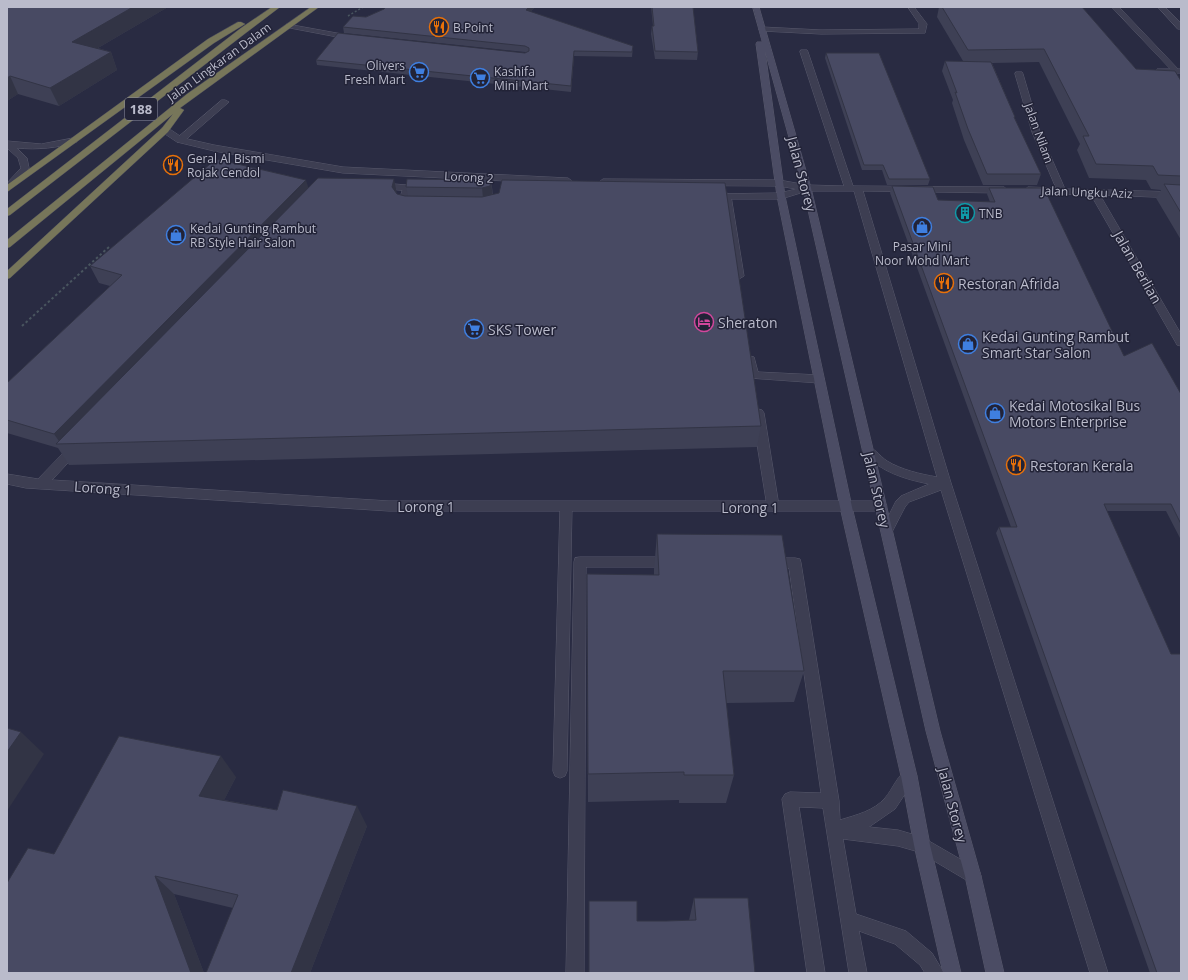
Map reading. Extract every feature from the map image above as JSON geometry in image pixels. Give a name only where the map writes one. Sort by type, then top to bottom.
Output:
[{"type":"highway","points":[[7,189],[211,41],[275,7]]},
{"type":"highway","name":"Jalan Lingkaran Dalam","points":[[7,213],[275,7]]},
{"type":"highway","name":"Jalan Lingkaran Dalam","points":[[7,245],[190,96],[316,7]]},
{"type":"highway","points":[[7,276],[165,130],[190,96]]},
{"type":"main road","name":"Jalan Storey","points":[[756,7],[807,188],[933,731],[973,876],[995,973]]},
{"type":"main road","name":"Jalan Storey","points":[[756,7],[781,196],[846,506],[909,776],[922,845],[952,973]]},
{"type":"street","points":[[762,29],[821,32],[922,30],[923,24],[911,7]]},
{"type":"street","points":[[1115,7],[1178,71]]},
{"type":"street","points":[[1161,7],[1181,27]]},
{"type":"street","points":[[290,26],[362,39]]},
{"type":"street","points":[[804,52],[853,188],[1099,973]]},
{"type":"street","points":[[1154,71],[1178,71]]},
{"type":"street","name":"Jalan Nilam","points":[[1019,74],[1036,132],[1061,190]]},
{"type":"street","points":[[180,140],[225,102]]},
{"type":"street","name":"Lorong 2","points":[[165,130],[180,140],[214,148],[343,170],[577,182]]},
{"type":"street","points":[[7,145],[43,147],[54,146],[74,140]]},
{"type":"street","points":[[7,145],[21,154],[25,160],[25,168],[7,189]]},
{"type":"street","points":[[335,179],[343,170]]},
{"type":"street","points":[[593,182],[779,183]]},
{"type":"street","name":"Jalan Ungku Aziz","points":[[779,183],[807,188],[1061,190],[1181,195]]},
{"type":"street","points":[[369,185],[430,189]]},
{"type":"street","points":[[407,188],[402,207],[404,211],[417,212]]},
{"type":"street","points":[[704,196],[781,196],[807,188]]},
{"type":"street","name":"Jalan Berlian","points":[[1094,192],[1181,343]]},
{"type":"street","points":[[727,196],[740,289]]},
{"type":"street","points":[[749,352],[753,379],[819,379]]},
{"type":"street","points":[[756,398],[773,506]]},
{"type":"street","points":[[41,484],[85,438]]},
{"type":"street","points":[[868,451],[894,470],[904,474],[945,483]]},
{"type":"street","name":"Lorong 1","points":[[7,479],[41,484],[389,506],[881,506]]},
{"type":"street","points":[[887,531],[900,504],[905,499],[945,483]]},
{"type":"street","points":[[560,771],[566,507]]},
{"type":"street","points":[[575,973],[580,562],[684,562]]},
{"type":"street","points":[[755,562],[795,563],[831,800],[834,830],[858,973]]},
{"type":"street","points":[[834,830],[869,819],[890,804],[909,776]]},
{"type":"street","points":[[816,973],[790,799],[831,800]]},
{"type":"street","points":[[834,830],[898,838],[922,845],[973,876]]},
{"type":"street","points":[[850,920],[900,937],[926,959],[935,973]]},
{"type":"path","points":[[22,326],[110,246]]},
{"type":"building","points":[[7,7],[133,7],[72,42],[111,52],[50,88],[10,76],[7,78]]},
{"type":"building","points":[[386,7],[529,7],[526,10],[633,46],[632,52],[574,51],[571,86],[316,60],[338,33],[525,53],[529,51],[529,48],[525,46],[343,27],[353,16],[366,17]]},
{"type":"building","points":[[652,7],[693,7],[698,52],[655,51],[652,26],[654,26]]},
{"type":"building","points":[[942,7],[1082,7],[1136,69],[1175,71],[1181,81],[1181,176],[1158,175],[1153,166],[1096,164],[1083,136],[1089,136],[1044,49],[968,50]]},
{"type":"building","points":[[826,53],[879,53],[930,179],[889,179],[883,165],[864,165]]},
{"type":"building","points":[[945,61],[991,62],[1014,117],[1041,174],[987,174],[968,129]]},
{"type":"building","points":[[216,159],[306,180],[54,434],[7,420],[7,383],[122,275],[90,266]]},
{"type":"building","name":"SKS Tower","points":[[318,178],[394,179],[392,187],[397,194],[405,196],[482,197],[499,193],[502,180],[725,183],[761,426],[56,444]]},
{"type":"building","points":[[407,179],[491,180],[490,186],[482,188],[406,187]]},
{"type":"building","points":[[1164,184],[1181,185],[1181,213]]},
{"type":"building","points":[[892,186],[933,187],[938,200],[995,202],[989,188],[1044,188],[1124,356],[1152,343],[1181,394],[1181,524],[1171,504],[1104,504],[1171,654],[1181,654],[1181,973],[1157,973],[999,527],[1017,527]]},
{"type":"building","points":[[657,534],[782,535],[804,671],[723,671],[734,775],[684,775],[684,772],[588,774],[587,574],[659,575]]},
{"type":"building","points":[[7,728],[21,732],[7,752]]},
{"type":"building","points":[[119,736],[221,756],[199,796],[277,810],[283,790],[357,806],[291,973],[206,973],[238,895],[155,876],[191,973],[7,973],[7,883],[28,848],[54,854]]},
{"type":"building","points":[[694,898],[748,898],[755,973],[589,973],[589,901],[637,901],[637,921],[666,921],[696,920]]},
{"type":"place","name":"B.Point","points":[[439,27]]},
{"type":"place","name":"Olivers Fresh Mart","points":[[419,72]]},
{"type":"place","name":"Kashifa Mini Mart","points":[[480,78]]},
{"type":"place","name":"Geral Al Bismi Rojak Cendol","points":[[173,165]]},
{"type":"place","name":"TNB","points":[[965,213]]},
{"type":"place","name":"Pasar Mini Noor Mohd Mart","points":[[922,227]]},
{"type":"place","name":"Kedai Gunting Rambut RB Style Hair Salon","points":[[176,235]]},
{"type":"place","name":"Restoran Afrida","points":[[944,283]]},
{"type":"place","name":"Sheraton","points":[[704,322]]},
{"type":"place","name":"SKS Tower","points":[[474,329]]},
{"type":"place","name":"Kedai Gunting Rambut Smart Star Salon","points":[[968,344]]},
{"type":"place","name":"Kedai Motosikal Bus Motors Enterprise","points":[[995,413]]},
{"type":"place","name":"Restoran Kerala","points":[[1016,465]]}]
